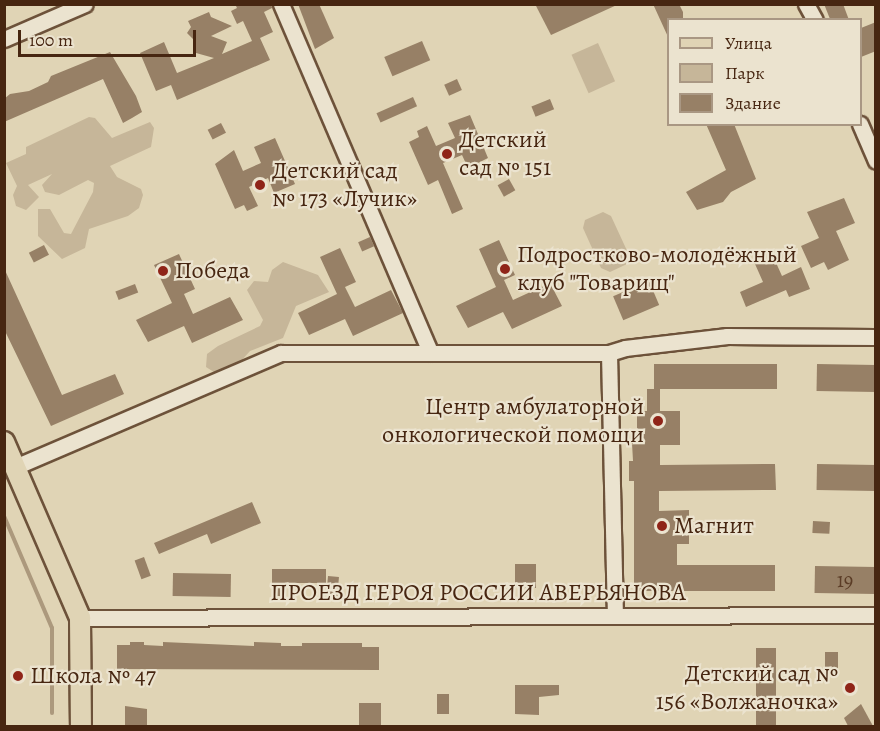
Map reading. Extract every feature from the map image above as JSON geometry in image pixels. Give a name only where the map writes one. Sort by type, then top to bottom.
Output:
[{"type":"main road","points":[[4,442],[80,618],[81,726]]},
{"type":"street","points":[[4,39],[85,4]]},
{"type":"street","points":[[281,4],[430,352]]},
{"type":"street","points":[[806,4],[814,18]]},
{"type":"street","points":[[861,126],[876,161]]},
{"type":"street","points":[[15,467],[281,353],[609,353],[625,348],[727,336],[876,337]]},
{"type":"street","points":[[609,353],[615,615]]},
{"type":"street","name":"ПРОЕЗД ГЕРОЯ РОССИИ АВЕРЬЯНОВА","points":[[80,618],[876,615]]},
{"type":"green space","points":[[598,43],[615,81],[589,93],[572,55]]},
{"type":"green space","points":[[89,117],[95,118],[112,138],[150,122],[154,128],[151,147],[110,166],[117,177],[141,189],[143,195],[139,208],[128,216],[89,229],[85,248],[62,259],[38,236],[38,209],[50,209],[64,233],[71,234],[93,192],[94,183],[88,180],[59,195],[45,192],[42,185],[52,174],[28,185],[39,197],[26,210],[16,206],[13,195],[17,186],[6,163],[26,154],[26,147]]},
{"type":"green space","points":[[603,212],[611,216],[629,255],[627,264],[610,272],[601,268],[583,228],[585,220]]},
{"type":"green space","points":[[283,262],[318,275],[329,292],[296,306],[283,338],[250,351],[231,372],[217,374],[206,367],[207,354],[218,346],[260,326],[263,320],[247,290],[254,281],[268,282],[272,270]]},
{"type":"building","points":[[235,4],[271,4],[272,8],[264,12],[273,32],[260,38],[270,60],[177,100],[171,85],[156,91],[140,53],[164,42],[177,73],[214,58],[196,53],[196,42],[187,33],[191,27],[188,21],[209,12],[211,17],[232,26],[211,36],[227,42],[222,54],[252,41],[243,21],[237,24],[231,11],[237,8]]},
{"type":"building","points":[[298,4],[319,4],[334,38],[315,49]]},
{"type":"building","points":[[535,4],[619,4],[551,35]]},
{"type":"building","points":[[653,4],[679,4],[683,12],[683,18],[667,18],[667,35]]},
{"type":"building","points":[[824,4],[843,4],[848,18],[830,18]]},
{"type":"building","points":[[876,22],[876,51],[862,57],[862,28]]},
{"type":"building","points":[[422,41],[430,60],[392,76],[384,57]]},
{"type":"building","points":[[110,52],[136,96],[142,112],[123,123],[103,79],[4,122],[4,99],[10,94],[29,91],[48,82],[51,76]]},
{"type":"building","points":[[457,79],[462,90],[449,96],[444,85]]},
{"type":"building","points":[[413,97],[417,106],[381,122],[376,113]]},
{"type":"building","points":[[550,99],[554,109],[536,117],[531,106]]},
{"type":"building","points":[[470,115],[488,158],[468,168],[462,155],[443,163],[463,209],[452,214],[438,180],[428,185],[409,142],[419,137],[417,131],[427,126],[436,146],[455,138],[448,123]]},
{"type":"building","points":[[221,123],[226,133],[213,140],[208,130]]},
{"type":"building","points":[[707,126],[735,126],[756,179],[731,192],[723,202],[697,210],[686,192],[726,170]]},
{"type":"building","points":[[275,138],[295,184],[274,193],[268,178],[249,187],[258,206],[247,211],[244,205],[235,209],[215,164],[234,150],[243,171],[261,163],[254,147]]},
{"type":"building","points":[[509,179],[515,190],[504,197],[498,185]]},
{"type":"building","points":[[844,198],[855,223],[836,231],[849,260],[828,270],[824,262],[811,268],[801,246],[819,238],[807,212]]},
{"type":"building","points":[[370,237],[374,246],[362,251],[358,242]]},
{"type":"building","points":[[499,240],[515,275],[504,280],[513,300],[550,283],[562,306],[512,329],[503,312],[468,328],[456,306],[496,287],[479,249]]},
{"type":"building","points":[[44,245],[49,255],[34,263],[29,253]]},
{"type":"building","points":[[340,248],[356,282],[345,287],[355,307],[391,290],[403,313],[353,336],[345,319],[309,335],[298,313],[337,294],[320,257]]},
{"type":"building","points":[[179,254],[195,289],[184,294],[193,314],[230,297],[243,320],[192,343],[184,326],[148,342],[136,320],[172,303],[154,265]]},
{"type":"building","points":[[773,256],[782,276],[801,267],[810,289],[789,297],[786,290],[746,307],[740,292],[763,282],[755,264]]},
{"type":"building","points":[[4,268],[62,395],[115,374],[124,394],[51,426],[4,329]]},
{"type":"building","points":[[649,281],[659,305],[623,320],[613,296]]},
{"type":"building","points":[[135,284],[138,292],[119,300],[115,292]]},
{"type":"building","points":[[654,364],[777,364],[777,389],[654,389]]},
{"type":"building","points":[[817,364],[876,365],[876,392],[817,391]]},
{"type":"building","points":[[647,389],[660,389],[660,411],[680,411],[680,445],[660,445],[660,465],[775,464],[776,490],[659,491],[659,511],[689,510],[689,544],[677,544],[677,565],[775,565],[775,591],[634,591],[634,481],[629,481],[629,461],[633,461],[632,443],[637,443],[637,411],[647,411]]},
{"type":"building","points":[[817,464],[876,465],[876,491],[817,490]]},
{"type":"building","points":[[252,502],[261,523],[211,544],[207,534],[159,554],[154,543]]},
{"type":"building","points":[[813,521],[830,522],[829,534],[812,533]]},
{"type":"building","points":[[144,557],[151,576],[141,579],[135,560]]},
{"type":"building","points":[[515,564],[536,564],[536,588],[515,588]]},
{"type":"building","points":[[815,566],[876,567],[876,594],[815,593]]},
{"type":"building","points":[[272,569],[326,569],[326,583],[286,583],[286,596],[272,596]]},
{"type":"building","points":[[173,573],[231,574],[231,597],[173,596]]},
{"type":"building","points":[[328,576],[339,577],[337,596],[326,595]]},
{"type":"building","points":[[130,642],[163,646],[163,642],[254,646],[254,642],[281,643],[281,646],[302,646],[302,643],[362,643],[362,647],[379,647],[379,670],[117,669],[117,645],[130,645]]},
{"type":"building","points":[[756,648],[776,648],[776,726],[756,726]]},
{"type":"building","points":[[825,652],[838,652],[838,672],[825,672]]},
{"type":"building","points":[[515,685],[559,685],[559,695],[539,697],[539,715],[515,714]]},
{"type":"building","points":[[437,694],[449,694],[449,714],[437,714]]},
{"type":"building","points":[[359,703],[381,703],[381,726],[359,726]]},
{"type":"building","points":[[861,704],[873,726],[848,726],[844,718]]},
{"type":"building","points":[[125,706],[147,709],[147,726],[125,726]]},
{"type":"waterway","points":[[4,516],[52,628],[52,713]]},
{"type":"place","name":"Детский сад № 151","points":[[447,154]]},
{"type":"place","name":"Детский сад № 173 «Лучик»","points":[[260,185]]},
{"type":"place","name":"Подростково-молодёжный клуб \"Товарищ\"","points":[[505,269]]},
{"type":"place","name":"Победа","points":[[163,271]]},
{"type":"place","name":"Центр амбулаторной онкологической помощи","points":[[658,421]]},
{"type":"place","name":"Магнит","points":[[662,526]]},
{"type":"place","name":"Школа № 47","points":[[18,676]]},
{"type":"place","name":"Детский сад № 156 «Волжаночка»","points":[[850,688]]}]
